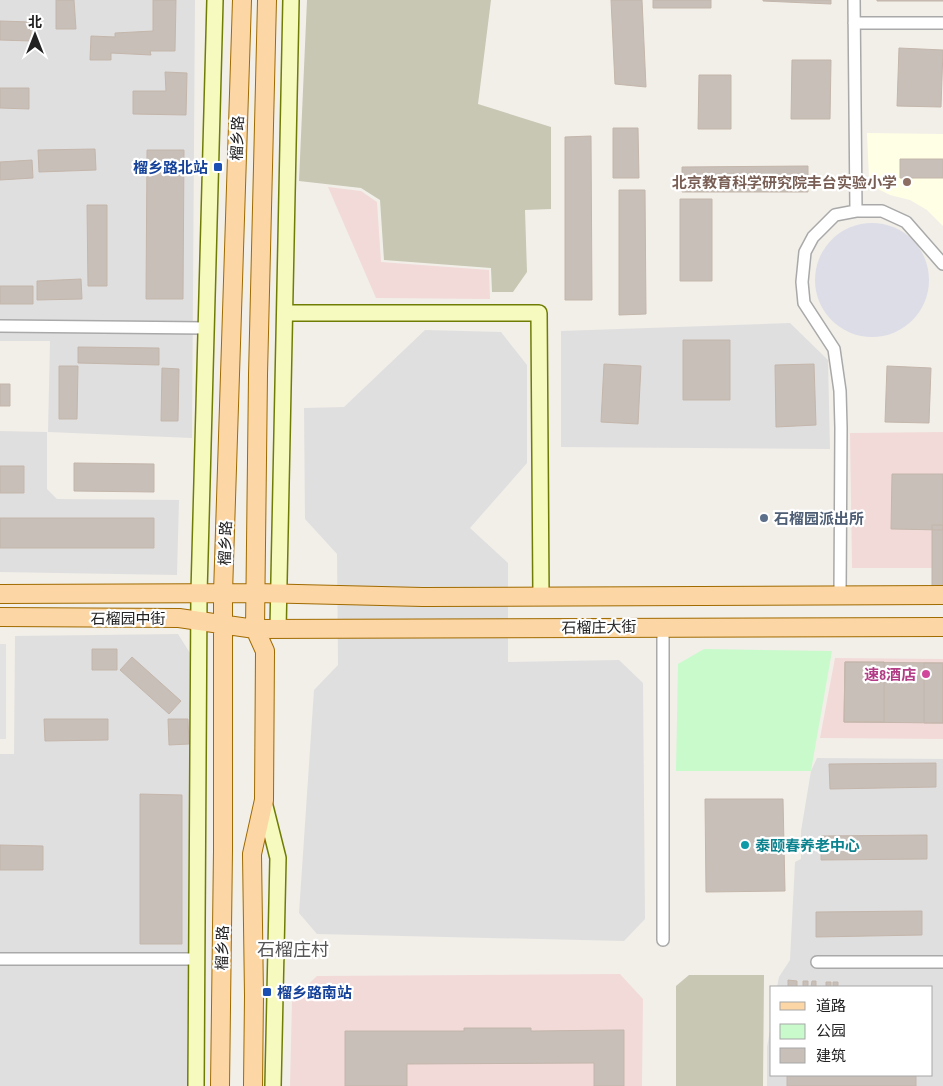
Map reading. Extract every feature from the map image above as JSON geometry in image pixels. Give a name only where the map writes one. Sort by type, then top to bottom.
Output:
[{"type":"main road","name":"榴乡路","points":[[220,1086],[223,850],[222,623],[242,0]]},
{"type":"main road","name":"榴乡路","points":[[253,1086],[252,854],[264,800],[265,651],[255,629],[258,375],[267,0]]},
{"type":"main road","name":"石榴园中街","points":[[0,594],[256,593]]},
{"type":"main road","name":"石榴庄大街","points":[[256,593],[422,596],[943,596]]},
{"type":"main road","name":"石榴园中街","points":[[0,617],[179,618],[255,629]]},
{"type":"main road","name":"石榴庄大街","points":[[255,629],[663,626],[943,627]]},
{"type":"street","name":"榴乡路","points":[[196,1086],[198,593],[215,0]]},
{"type":"street","points":[[278,629],[291,0]]},
{"type":"street","points":[[854,0],[856,211]]},
{"type":"street","points":[[854,23],[943,23]]},
{"type":"street","points":[[840,595],[840,391],[834,349],[804,303],[802,282],[805,252],[813,237],[835,215],[856,211],[882,211],[906,222],[943,264]]},
{"type":"street","points":[[285,313],[538,313],[542,596]]},
{"type":"street","points":[[0,326],[206,328]]},
{"type":"street","points":[[663,626],[663,940]]},
{"type":"street","name":"榴乡路","points":[[264,800],[278,858],[273,1086]]},
{"type":"street","points":[[0,959],[197,959]]},
{"type":"street","points":[[817,962],[943,962]]},
{"type":"shaded area","points":[[0,0],[195,0],[192,438],[48,432],[50,341],[0,341]]},
{"type":"shaded area","points":[[307,0],[491,0],[478,104],[551,127],[551,209],[525,210],[527,272],[513,292],[492,292],[491,268],[384,260],[380,200],[361,188],[299,181]]},
{"type":"shaded area","name":"北京教育科学研究院丰台实验小学","points":[[867,133],[943,134],[943,226],[927,210],[910,200],[890,195],[874,187],[869,178]]},
{"type":"shaded area","points":[[328,187],[361,191],[377,202],[381,262],[489,270],[490,299],[376,298]]},
{"type":"shaded area","points":[[872,223],[894,228],[912,240],[924,258],[929,280],[924,302],[912,320],[894,332],[872,337],[850,332],[832,320],[820,302],[815,280],[820,258],[832,240],[850,228]]},
{"type":"shaded area","points":[[790,323],[828,360],[830,449],[561,447],[561,331]]},
{"type":"shaded area","points":[[425,330],[501,332],[527,365],[527,463],[470,528],[508,563],[508,662],[619,660],[643,683],[645,919],[624,941],[317,934],[299,913],[314,690],[338,665],[337,554],[305,519],[304,408],[344,407]]},
{"type":"shaded area","points":[[0,431],[47,432],[47,489],[57,499],[179,500],[177,575],[0,572]]},
{"type":"shaded area","points":[[943,432],[943,568],[852,568],[850,433]]},
{"type":"shaded area","points":[[178,634],[190,653],[187,1086],[0,1086],[0,754],[14,754],[15,636]]},
{"type":"shaded area","points":[[0,644],[6,644],[6,739],[0,739]]},
{"type":"shaded area","points":[[835,658],[943,659],[943,739],[820,738]]},
{"type":"shaded area","points":[[817,758],[943,759],[943,1086],[767,1086],[767,1047],[770,1030],[770,1076],[933,1076],[933,986],[777,986],[779,977],[790,960],[795,862],[801,859],[801,831],[811,771]]},
{"type":"shaded area","points":[[620,974],[643,999],[642,1086],[290,1086],[292,1000],[317,976]]},
{"type":"shaded area","points":[[689,975],[764,975],[763,1086],[676,1086],[676,986]]},
{"type":"green space","points":[[704,649],[832,651],[811,771],[676,771],[678,664]]},
{"type":"building","points":[[56,0],[74,0],[76,29],[56,29]]},
{"type":"building","points":[[153,0],[176,0],[175,51],[150,51],[151,55],[111,53],[111,60],[90,60],[91,36],[115,37],[115,33],[153,31]]},
{"type":"building","points":[[611,0],[642,0],[646,87],[615,84]]},
{"type":"building","points":[[653,0],[711,0],[711,8],[653,8]]},
{"type":"building","points":[[831,0],[831,4],[763,1]]},
{"type":"building","points":[[943,0],[943,1],[877,1]]},
{"type":"building","points":[[0,21],[31,22],[31,41],[0,40]]},
{"type":"building","points":[[899,48],[943,50],[941,107],[897,106]]},
{"type":"building","points":[[792,60],[831,60],[830,119],[791,119]]},
{"type":"building","points":[[165,72],[187,73],[186,115],[133,114],[133,91],[166,91]]},
{"type":"building","points":[[699,75],[731,75],[731,129],[698,129]]},
{"type":"building","points":[[0,88],[29,88],[29,109],[0,108]]},
{"type":"building","points":[[613,128],[638,128],[639,178],[613,178]]},
{"type":"building","points":[[591,136],[592,300],[565,300],[565,137]]},
{"type":"building","points":[[95,149],[96,170],[39,172],[38,150]]},
{"type":"building","points":[[147,150],[184,150],[183,299],[146,299]]},
{"type":"building","points":[[900,159],[943,159],[943,178],[900,178]]},
{"type":"building","points":[[32,160],[33,178],[0,180],[0,162]]},
{"type":"building","points":[[808,166],[808,192],[682,192],[682,167]]},
{"type":"building","points":[[619,190],[645,190],[646,314],[619,315]]},
{"type":"building","points":[[680,199],[712,199],[712,281],[680,281]]},
{"type":"building","points":[[87,205],[107,205],[107,286],[88,286]]},
{"type":"building","points":[[81,279],[82,299],[37,300],[37,281]]},
{"type":"building","points":[[0,286],[33,286],[33,304],[0,304]]},
{"type":"building","points":[[683,340],[730,340],[730,400],[683,400]]},
{"type":"building","points":[[78,347],[159,348],[159,365],[78,363]]},
{"type":"building","points":[[604,364],[641,366],[638,424],[601,422]]},
{"type":"building","points":[[814,364],[816,425],[776,427],[775,365]]},
{"type":"building","points":[[59,366],[78,366],[77,419],[59,419]]},
{"type":"building","points":[[887,366],[931,368],[929,423],[885,422]]},
{"type":"building","points":[[162,368],[179,369],[178,421],[161,421]]},
{"type":"building","points":[[0,384],[10,384],[10,406],[0,406]]},
{"type":"building","points":[[74,463],[154,464],[154,492],[74,491]]},
{"type":"building","points":[[0,466],[24,466],[24,493],[0,493]]},
{"type":"building","points":[[892,474],[943,474],[943,530],[891,529]]},
{"type":"building","points":[[0,518],[154,518],[154,548],[0,548]]},
{"type":"building","points":[[932,525],[943,525],[943,600],[932,600]]},
{"type":"building","points":[[92,649],[117,649],[117,670],[92,670]]},
{"type":"building","points":[[132,657],[181,701],[169,714],[120,670]]},
{"type":"building","points":[[845,662],[884,662],[884,722],[844,722]]},
{"type":"building","points":[[845,662],[943,663],[943,723],[844,722]]},
{"type":"building","points":[[924,663],[943,663],[943,723],[924,723]]},
{"type":"building","points":[[44,719],[108,719],[108,740],[45,741]]},
{"type":"building","points":[[168,719],[188,719],[189,744],[169,745]]},
{"type":"building","points":[[936,763],[936,787],[830,789],[829,764]]},
{"type":"building","points":[[140,794],[182,795],[182,944],[140,944]]},
{"type":"building","name":"泰颐春养老中心","points":[[705,799],[783,799],[785,891],[706,892]]},
{"type":"building","points":[[927,835],[927,859],[821,860],[821,836]]},
{"type":"building","points":[[0,845],[43,846],[43,870],[0,870]]},
{"type":"building","points":[[922,911],[922,935],[816,937],[816,912]]},
{"type":"building","points":[[788,980],[797,981],[797,986],[788,986]]},
{"type":"building","points":[[803,981],[808,981],[808,986],[803,986]]},
{"type":"building","points":[[812,981],[816,981],[816,986],[811,986]]},
{"type":"building","points":[[826,982],[831,982],[831,986],[826,986]]},
{"type":"building","points":[[833,982],[838,982],[838,986],[833,986]]},
{"type":"building","points":[[464,1028],[531,1028],[531,1031],[624,1030],[624,1086],[594,1086],[594,1063],[407,1064],[407,1086],[345,1086],[345,1031],[464,1031]]},
{"type":"building","points":[[787,1076],[916,1076],[916,1086],[787,1086]]},
{"type":"place","name":"榴乡路北站","points":[[218,167]]},
{"type":"place","name":"北京教育科学研究院丰台实验小学","points":[[907,182]]},
{"type":"place","name":"石榴园派出所","points":[[764,518]]},
{"type":"place","name":"速8酒店","points":[[926,674]]},
{"type":"place","name":"泰颐春养老中心","points":[[745,845]]},
{"type":"place","name":"榴乡路南站","points":[[267,992]]},
{"type":"district","name":"石榴庄村","points":[[293,949]]}]
